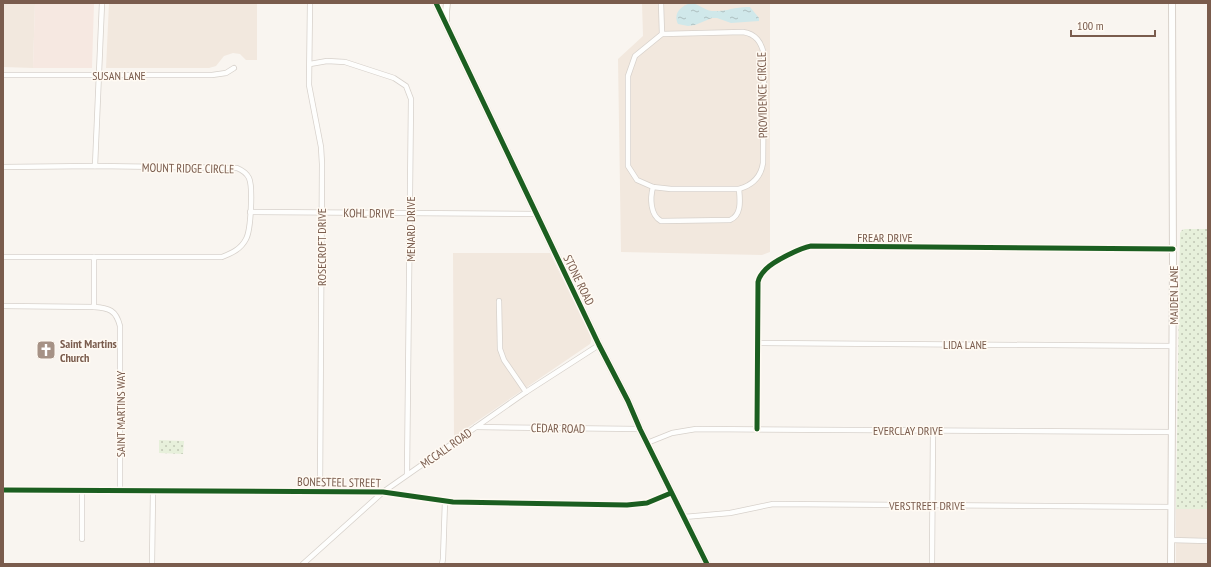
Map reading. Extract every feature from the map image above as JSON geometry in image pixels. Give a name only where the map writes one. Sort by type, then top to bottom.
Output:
[{"type":"street","points":[[95,166],[102,3]]},
{"type":"street","name":"ROSECROFT DRIVE","points":[[310,3],[309,85],[321,147],[320,492]]},
{"type":"street","name":"STONE ROAD","points":[[436,3],[536,214],[707,564]]},
{"type":"street","points":[[447,3],[446,11],[448,28]]},
{"type":"street","points":[[653,187],[651,201],[654,215],[661,221],[730,220],[738,215],[740,199],[739,189],[672,189],[653,187],[637,180],[628,166],[628,76],[635,56],[662,34],[661,3]]},
{"type":"street","name":"MAIDEN LANE","points":[[1171,564],[1173,346],[1172,3]]},
{"type":"street","name":"PROVIDENCE CIRCLE","points":[[662,34],[751,33],[757,38],[761,45],[764,62],[762,170],[752,183],[739,189]]},
{"type":"street","name":"MENARD DRIVE","points":[[310,64],[327,61],[345,62],[394,78],[406,86],[411,99],[408,474]]},
{"type":"street","name":"SUSAN LANE","points":[[3,75],[212,75],[226,72],[234,68]]},
{"type":"street","name":"MOUNT RIDGE CIRCLE","points":[[3,167],[95,166],[237,168],[245,173],[250,181],[250,225],[246,239],[237,250],[222,257],[3,257]]},
{"type":"street","name":"KOHL DRIVE","points":[[250,212],[536,214]]},
{"type":"street","name":"FREAR DRIVE","points":[[757,429],[757,288],[759,278],[769,266],[805,247],[1173,249]]},
{"type":"street","points":[[94,257],[94,307]]},
{"type":"street","points":[[499,301],[500,349],[504,360],[526,392]]},
{"type":"street","name":"SAINT MARTINS WAY","points":[[3,306],[105,308],[118,317],[120,326],[120,491]]},
{"type":"street","name":"LIDA LANE","points":[[757,343],[1173,346]]},
{"type":"street","name":"MCCALL ROAD","points":[[303,564],[383,492],[526,392],[599,344]]},
{"type":"street","name":"CEDAR ROAD","points":[[476,427],[640,429]]},
{"type":"street","name":"EVERCLAY DRIVE","points":[[647,443],[672,433],[685,430],[757,429],[1172,432]]},
{"type":"street","points":[[932,564],[933,430]]},
{"type":"street","name":"BONESTEEL STREET","points":[[3,490],[383,492],[445,501],[626,505],[647,503],[672,493]]},
{"type":"street","points":[[82,490],[82,539]]},
{"type":"street","points":[[152,564],[153,491]]},
{"type":"street","points":[[442,564],[445,501]]},
{"type":"street","name":"VERSTREET DRIVE","points":[[684,517],[730,513],[773,504],[1172,507]]},
{"type":"street","points":[[1172,540],[1208,541]]},
{"type":"shaded area","points":[[3,3],[35,3],[33,68],[3,67]]},
{"type":"shaded area","points":[[35,3],[94,3],[92,68],[33,68]]},
{"type":"shaded area","points":[[109,3],[257,3],[257,60],[246,60],[240,54],[233,53],[224,56],[216,66],[209,68],[106,68]]},
{"type":"shaded area","points":[[642,3],[770,3],[770,252],[762,255],[621,252],[618,59],[643,36]]},
{"type":"shaded area","points":[[453,253],[550,253],[591,337],[590,344],[454,437]]},
{"type":"shaded area","points":[[1176,509],[1208,509],[1208,564],[1176,564]]},
{"type":"green space","points":[[1185,229],[1208,229],[1208,509],[1176,509],[1180,233]]},
{"type":"green space","points":[[159,440],[184,441],[183,454],[159,453]]},
{"type":"water","points":[[691,3],[712,11],[750,7],[759,18],[759,21],[731,23],[717,18],[712,18],[695,25],[688,26],[678,24],[677,13],[681,8]]},
{"type":"cycle path","points":[[436,3],[599,345],[628,401],[640,429],[707,564]]},
{"type":"cycle path","points":[[757,429],[758,282],[759,278],[766,269],[794,252],[811,246],[1173,249]]},
{"type":"cycle path","points":[[3,490],[383,492],[453,502],[627,505],[647,503],[671,493]]},
{"type":"place","name":"Saint Martins Church","points":[[46,350]]}]
